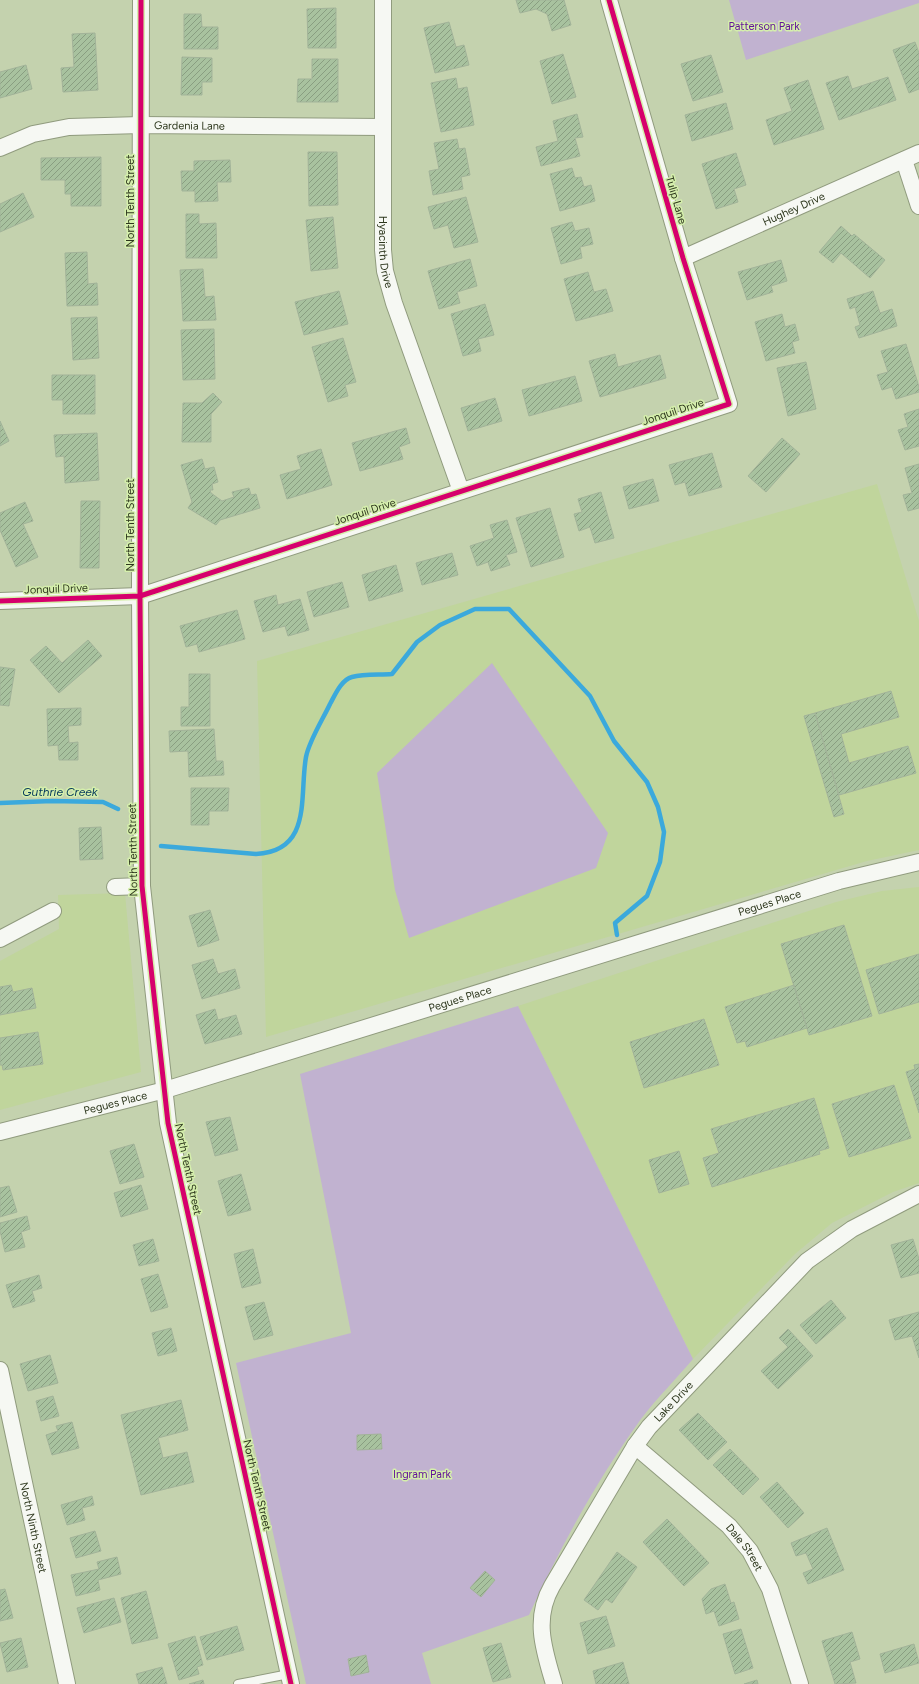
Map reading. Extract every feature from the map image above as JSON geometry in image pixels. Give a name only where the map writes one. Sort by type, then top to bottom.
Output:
[{"type":"street","name":"North Tenth Street","points":[[142,0],[140,596],[142,886],[166,1090],[168,1123],[290,1679]]},
{"type":"street","name":"Hyacinth Drive","points":[[384,0],[382,250],[385,271],[397,311],[461,492]]},
{"type":"street","name":"Tulip Lane","points":[[609,0],[683,258],[729,404]]},
{"type":"street","name":"Gardenia Lane","points":[[0,148],[19,139],[46,131],[69,127],[141,125],[383,128]]},
{"type":"street","name":"Hughey Drive","points":[[683,258],[919,153]]},
{"type":"street","points":[[904,160],[919,206]]},
{"type":"street","name":"Jonquil Drive","points":[[0,601],[140,596],[729,404]]},
{"type":"street","name":"Pegues Place","points":[[0,1132],[166,1090],[839,881],[919,862]]},
{"type":"street","points":[[115,887],[142,886]]},
{"type":"street","points":[[0,939],[53,910]]},
{"type":"street","name":"Lake Drive","points":[[554,1684],[542,1638],[541,1616],[544,1602],[635,1446],[649,1427],[807,1261],[852,1229],[919,1194]]},
{"type":"street","name":"North Ninth Street","points":[[0,1370],[66,1684]]},
{"type":"street","name":"Dale Street","points":[[635,1446],[728,1526],[750,1551],[770,1588],[800,1684]]},
{"type":"lane","points":[[238,1684],[290,1679]]},
{"type":"shaded area","points":[[877,484],[919,621],[919,850],[867,861],[266,1037],[257,661]]},
{"type":"shaded area","points":[[919,887],[919,1183],[893,1192],[832,1223],[795,1254],[693,1359],[518,1006],[836,902],[882,891]]},
{"type":"shaded area","points":[[125,893],[141,1072],[0,1110],[0,961],[59,929],[58,895]]},
{"type":"green space","name":"Patterson Park","points":[[729,0],[919,0],[919,3],[746,60]]},
{"type":"green space","points":[[492,663],[608,833],[596,868],[409,938],[395,890],[377,773]]},
{"type":"green space","name":"Ingram Park","points":[[518,1006],[693,1359],[641,1419],[609,1466],[580,1514],[529,1615],[422,1653],[431,1684],[306,1684],[236,1363],[351,1333],[300,1074]]},
{"type":"building","points":[[516,0],[564,0],[571,25],[552,31],[547,14],[536,9],[520,13]]},
{"type":"building","points":[[336,8],[336,48],[308,48],[307,9]]},
{"type":"building","points":[[184,14],[201,14],[202,27],[218,27],[218,49],[184,49]]},
{"type":"building","points":[[449,22],[456,47],[464,45],[469,65],[435,73],[424,28]]},
{"type":"building","points":[[95,33],[98,90],[63,92],[61,68],[74,67],[72,34]]},
{"type":"building","points":[[915,42],[919,53],[919,89],[909,93],[893,50]]},
{"type":"building","points":[[563,54],[576,97],[552,104],[540,61]]},
{"type":"building","points":[[711,55],[723,92],[693,101],[681,64]]},
{"type":"building","points":[[182,57],[212,58],[212,82],[202,82],[202,95],[181,95]]},
{"type":"building","points":[[312,59],[338,59],[338,102],[297,102],[298,79],[312,79]]},
{"type":"building","points":[[26,65],[32,89],[0,98],[0,72]]},
{"type":"building","points":[[848,76],[852,89],[888,77],[896,100],[839,120],[826,83]]},
{"type":"building","points":[[456,78],[458,89],[467,87],[474,125],[441,132],[431,83]]},
{"type":"building","points":[[808,80],[824,129],[774,145],[766,120],[792,111],[784,88]]},
{"type":"building","points":[[726,103],[733,129],[692,141],[685,115]]},
{"type":"building","points":[[577,114],[583,137],[575,138],[580,156],[541,166],[536,147],[558,141],[553,121]]},
{"type":"building","points":[[457,139],[459,149],[465,148],[470,175],[461,177],[463,189],[433,195],[429,171],[439,169],[434,143]]},
{"type":"building","points":[[308,152],[337,152],[338,205],[309,206]]},
{"type":"building","points":[[736,153],[746,185],[734,189],[738,202],[716,209],[702,164]]},
{"type":"building","points":[[101,157],[101,206],[71,206],[71,194],[65,194],[65,180],[41,180],[41,158]]},
{"type":"building","points":[[230,160],[231,182],[217,182],[218,201],[195,202],[195,191],[182,191],[181,171],[194,171],[194,161]]},
{"type":"building","points":[[572,168],[575,178],[581,177],[584,187],[591,185],[595,201],[560,211],[550,174]]},
{"type":"building","points":[[23,193],[34,217],[0,232],[0,204]]},
{"type":"building","points":[[466,197],[478,242],[454,248],[448,225],[434,229],[428,207]]},
{"type":"building","points":[[186,214],[199,214],[199,224],[216,223],[217,258],[186,258]]},
{"type":"building","points":[[333,217],[338,268],[311,271],[306,220]]},
{"type":"building","points":[[572,222],[575,231],[589,228],[593,244],[580,247],[582,258],[561,264],[551,228]]},
{"type":"building","points":[[841,226],[852,236],[854,234],[885,260],[870,278],[841,253],[833,263],[819,252]]},
{"type":"building","points":[[87,252],[88,284],[97,283],[98,305],[67,306],[65,253]]},
{"type":"building","points":[[470,259],[477,286],[457,292],[460,303],[439,309],[428,271]]},
{"type":"building","points":[[781,260],[787,281],[771,286],[773,292],[747,300],[738,272]]},
{"type":"building","points":[[203,269],[205,297],[214,296],[216,320],[183,321],[180,270]]},
{"type":"building","points":[[588,272],[594,292],[606,289],[613,311],[576,321],[564,279]]},
{"type":"building","points":[[339,291],[348,324],[304,335],[295,302]]},
{"type":"building","points":[[873,291],[880,313],[892,309],[897,326],[859,338],[855,327],[860,325],[855,307],[850,309],[847,299]]},
{"type":"building","points":[[485,304],[494,335],[478,339],[481,351],[463,356],[451,314]]},
{"type":"building","points":[[782,314],[785,327],[795,324],[799,340],[792,342],[795,353],[766,361],[755,322]]},
{"type":"building","points":[[97,317],[99,358],[73,360],[71,318]]},
{"type":"building","points":[[214,329],[215,379],[183,380],[181,330]]},
{"type":"building","points":[[343,338],[356,382],[345,385],[348,396],[328,402],[312,347]]},
{"type":"building","points":[[906,344],[919,387],[919,392],[896,399],[892,387],[882,390],[877,375],[888,372],[881,351]]},
{"type":"building","points":[[615,354],[618,367],[660,355],[666,378],[600,397],[589,361]]},
{"type":"building","points":[[806,362],[816,409],[788,416],[777,368]]},
{"type":"building","points":[[52,375],[95,375],[95,414],[63,414],[63,400],[52,400]]},
{"type":"building","points":[[575,376],[582,401],[529,416],[522,390]]},
{"type":"building","points":[[213,393],[222,402],[211,414],[211,442],[182,442],[183,403],[202,403]]},
{"type":"building","points":[[495,398],[502,421],[468,431],[461,408]]},
{"type":"building","points":[[919,409],[919,446],[905,450],[898,430],[908,427],[904,414]]},
{"type":"building","points":[[0,421],[9,441],[0,446]]},
{"type":"building","points":[[406,428],[410,443],[399,447],[403,459],[360,471],[352,443]]},
{"type":"building","points":[[97,433],[99,480],[65,483],[64,456],[56,457],[54,435]]},
{"type":"building","points":[[782,438],[800,454],[766,492],[748,476]]},
{"type":"building","points":[[321,449],[332,485],[287,499],[280,475],[301,469],[297,456]]},
{"type":"building","points":[[712,453],[722,487],[689,496],[685,482],[675,485],[669,465]]},
{"type":"building","points":[[202,459],[205,469],[214,467],[218,482],[212,484],[213,490],[210,490],[211,493],[222,501],[234,497],[232,492],[249,488],[251,495],[256,494],[260,508],[220,520],[216,525],[188,508],[192,502],[181,465]]},
{"type":"building","points":[[919,464],[919,508],[908,511],[903,495],[912,493],[905,468]]},
{"type":"building","points":[[653,479],[659,501],[629,509],[623,487]]},
{"type":"building","points":[[601,492],[614,538],[595,543],[590,527],[579,531],[574,514],[582,512],[578,499]]},
{"type":"building","points":[[81,501],[100,501],[99,568],[80,568]]},
{"type":"building","points":[[25,502],[33,521],[23,524],[38,557],[16,567],[0,530],[0,513]]},
{"type":"building","points":[[550,508],[564,557],[531,567],[516,518]]},
{"type":"building","points":[[507,520],[517,552],[506,555],[510,565],[491,571],[488,562],[477,566],[470,546],[494,538],[490,525]]},
{"type":"building","points":[[452,553],[458,575],[422,585],[416,563]]},
{"type":"building","points":[[396,565],[403,591],[369,601],[362,575]]},
{"type":"building","points":[[342,582],[349,607],[314,617],[307,592]]},
{"type":"building","points":[[276,595],[278,605],[300,599],[309,630],[288,636],[285,626],[263,632],[254,601]]},
{"type":"building","points":[[237,610],[245,639],[199,652],[197,644],[186,647],[180,626]]},
{"type":"building","points":[[88,640],[102,656],[59,693],[30,660],[46,646],[62,663]]},
{"type":"building","points":[[0,667],[15,669],[9,706],[0,705]]},
{"type":"building","points":[[189,674],[210,674],[210,726],[181,726],[181,707],[189,707]]},
{"type":"building","points":[[891,691],[899,717],[841,734],[849,763],[908,746],[916,773],[839,795],[815,713]]},
{"type":"building","points":[[81,708],[81,725],[68,726],[69,743],[78,742],[78,760],[59,760],[58,745],[48,746],[47,709]]},
{"type":"building","points":[[815,713],[844,814],[834,817],[804,716]]},
{"type":"building","points":[[214,729],[216,761],[223,761],[224,775],[189,777],[188,751],[170,752],[169,731]]},
{"type":"building","points":[[191,788],[229,788],[228,811],[209,811],[209,825],[191,825]]},
{"type":"building","points":[[101,827],[103,859],[80,860],[79,828]]},
{"type":"building","points":[[210,910],[219,940],[198,947],[189,916]]},
{"type":"building","points":[[844,925],[872,1016],[809,1035],[781,944]]},
{"type":"building","points":[[919,954],[919,1002],[879,1014],[866,970]]},
{"type":"building","points":[[213,959],[218,974],[235,969],[240,988],[202,999],[192,965]]},
{"type":"building","points":[[11,985],[13,992],[32,988],[36,1008],[0,1015],[0,987]]},
{"type":"building","points":[[794,985],[807,1028],[747,1047],[745,1041],[737,1043],[725,1007]]},
{"type":"building","points":[[215,1009],[218,1020],[236,1015],[242,1034],[205,1044],[196,1015]]},
{"type":"building","points":[[704,1019],[719,1065],[644,1088],[630,1042]]},
{"type":"building","points":[[38,1032],[43,1064],[3,1070],[2,1065],[0,1065],[0,1038]]},
{"type":"building","points":[[919,1064],[919,1113],[906,1072],[915,1069],[914,1065]]},
{"type":"building","points":[[894,1085],[911,1138],[849,1157],[832,1104]]},
{"type":"building","points":[[814,1098],[829,1148],[819,1151],[820,1154],[712,1187],[703,1158],[719,1153],[711,1129]]},
{"type":"building","points":[[230,1117],[238,1150],[215,1156],[206,1122]]},
{"type":"building","points":[[134,1144],[144,1177],[120,1184],[110,1151]]},
{"type":"building","points":[[679,1151],[689,1184],[659,1193],[649,1160]]},
{"type":"building","points":[[241,1174],[251,1210],[228,1216],[218,1181]]},
{"type":"building","points":[[141,1185],[148,1209],[121,1217],[114,1193]]},
{"type":"building","points":[[9,1186],[17,1212],[0,1217],[0,1188]]},
{"type":"building","points":[[27,1216],[30,1229],[21,1232],[25,1247],[5,1252],[0,1231],[0,1223]]},
{"type":"building","points":[[153,1239],[159,1261],[139,1266],[133,1245]]},
{"type":"building","points":[[913,1239],[919,1259],[919,1273],[901,1278],[891,1245]]},
{"type":"building","points":[[253,1249],[261,1283],[242,1288],[234,1254]]},
{"type":"building","points":[[158,1274],[168,1307],[151,1312],[141,1279]]},
{"type":"building","points":[[39,1275],[42,1288],[32,1291],[35,1301],[13,1308],[6,1285]]},
{"type":"building","points":[[831,1300],[846,1318],[816,1344],[800,1325]]},
{"type":"building","points":[[264,1302],[273,1335],[254,1340],[245,1307]]},
{"type":"building","points":[[919,1312],[919,1358],[912,1336],[895,1340],[889,1320]]},
{"type":"building","points":[[171,1328],[177,1351],[158,1356],[152,1333]]},
{"type":"building","points":[[788,1329],[813,1356],[778,1389],[761,1371],[788,1347],[779,1338]]},
{"type":"building","points":[[50,1355],[58,1383],[28,1391],[20,1364]]},
{"type":"building","points":[[53,1396],[59,1416],[41,1421],[36,1401]]},
{"type":"building","points":[[181,1400],[188,1430],[158,1438],[163,1458],[187,1452],[194,1482],[141,1495],[121,1415]]},
{"type":"building","points":[[698,1413],[727,1442],[708,1460],[679,1430]]},
{"type":"building","points":[[72,1422],[79,1448],[52,1455],[46,1435],[58,1431],[56,1426]]},
{"type":"building","points":[[381,1434],[382,1449],[357,1450],[357,1435]]},
{"type":"building","points":[[730,1449],[759,1479],[743,1495],[713,1465]]},
{"type":"building","points":[[777,1482],[804,1513],[788,1528],[760,1497]]},
{"type":"building","points":[[92,1496],[94,1505],[82,1508],[85,1520],[67,1525],[61,1505]]},
{"type":"building","points":[[667,1519],[709,1563],[684,1586],[643,1542]]},
{"type":"building","points":[[827,1528],[844,1570],[808,1584],[803,1573],[813,1569],[806,1553],[796,1556],[791,1543]]},
{"type":"building","points":[[95,1531],[101,1551],[76,1558],[70,1538]]},
{"type":"building","points":[[617,1552],[637,1567],[612,1603],[606,1599],[598,1610],[584,1600]]},
{"type":"building","points":[[117,1557],[121,1574],[98,1580],[100,1590],[76,1596],[71,1575],[99,1569],[97,1562]]},
{"type":"building","points":[[485,1571],[495,1580],[481,1597],[470,1588]]},
{"type":"building","points":[[725,1584],[731,1603],[734,1602],[739,1619],[719,1626],[714,1611],[706,1614],[702,1599],[711,1589]]},
{"type":"building","points":[[5,1589],[13,1618],[0,1621],[0,1590]]},
{"type":"building","points":[[146,1591],[158,1638],[132,1644],[121,1598]]},
{"type":"building","points":[[114,1598],[121,1622],[84,1633],[77,1608]]},
{"type":"building","points":[[606,1616],[615,1646],[588,1654],[580,1623]]},
{"type":"building","points":[[237,1626],[244,1650],[207,1660],[200,1637]]},
{"type":"building","points":[[741,1629],[753,1668],[735,1674],[723,1634]]},
{"type":"building","points":[[852,1632],[860,1659],[850,1662],[856,1683],[835,1684],[822,1641]]},
{"type":"building","points":[[195,1636],[203,1665],[197,1667],[199,1674],[179,1680],[168,1644]]},
{"type":"building","points":[[21,1638],[28,1667],[7,1672],[0,1643]]},
{"type":"building","points":[[501,1643],[511,1677],[493,1682],[483,1648]]},
{"type":"building","points":[[914,1644],[919,1663],[885,1673],[880,1654]]},
{"type":"building","points":[[366,1655],[369,1672],[351,1676],[348,1659]]},
{"type":"building","points":[[623,1662],[629,1684],[596,1684],[593,1671]]},
{"type":"building","points":[[162,1667],[167,1684],[139,1684],[136,1674]]},
{"type":"building","points":[[203,1680],[204,1684],[189,1684]]},
{"type":"building","points":[[757,1680],[758,1684],[744,1684]]},
{"type":"waterway","points":[[161,846],[256,854],[274,851],[287,843],[295,832],[300,819],[306,757],[313,737],[334,696],[345,681],[357,676],[392,674],[417,642],[440,625],[475,609],[509,609],[590,696],[614,741],[647,782],[658,807],[664,832],[660,862],[647,896],[615,923],[617,935]]},
{"type":"waterway","name":"Guthrie Creek","points":[[0,803],[52,801],[103,802],[118,809]]},
{"type":"cycle path","points":[[141,0],[140,596],[142,886],[168,1123],[291,1684]]},
{"type":"cycle path","points":[[0,601],[140,596],[729,404],[683,258],[609,0]]}]
